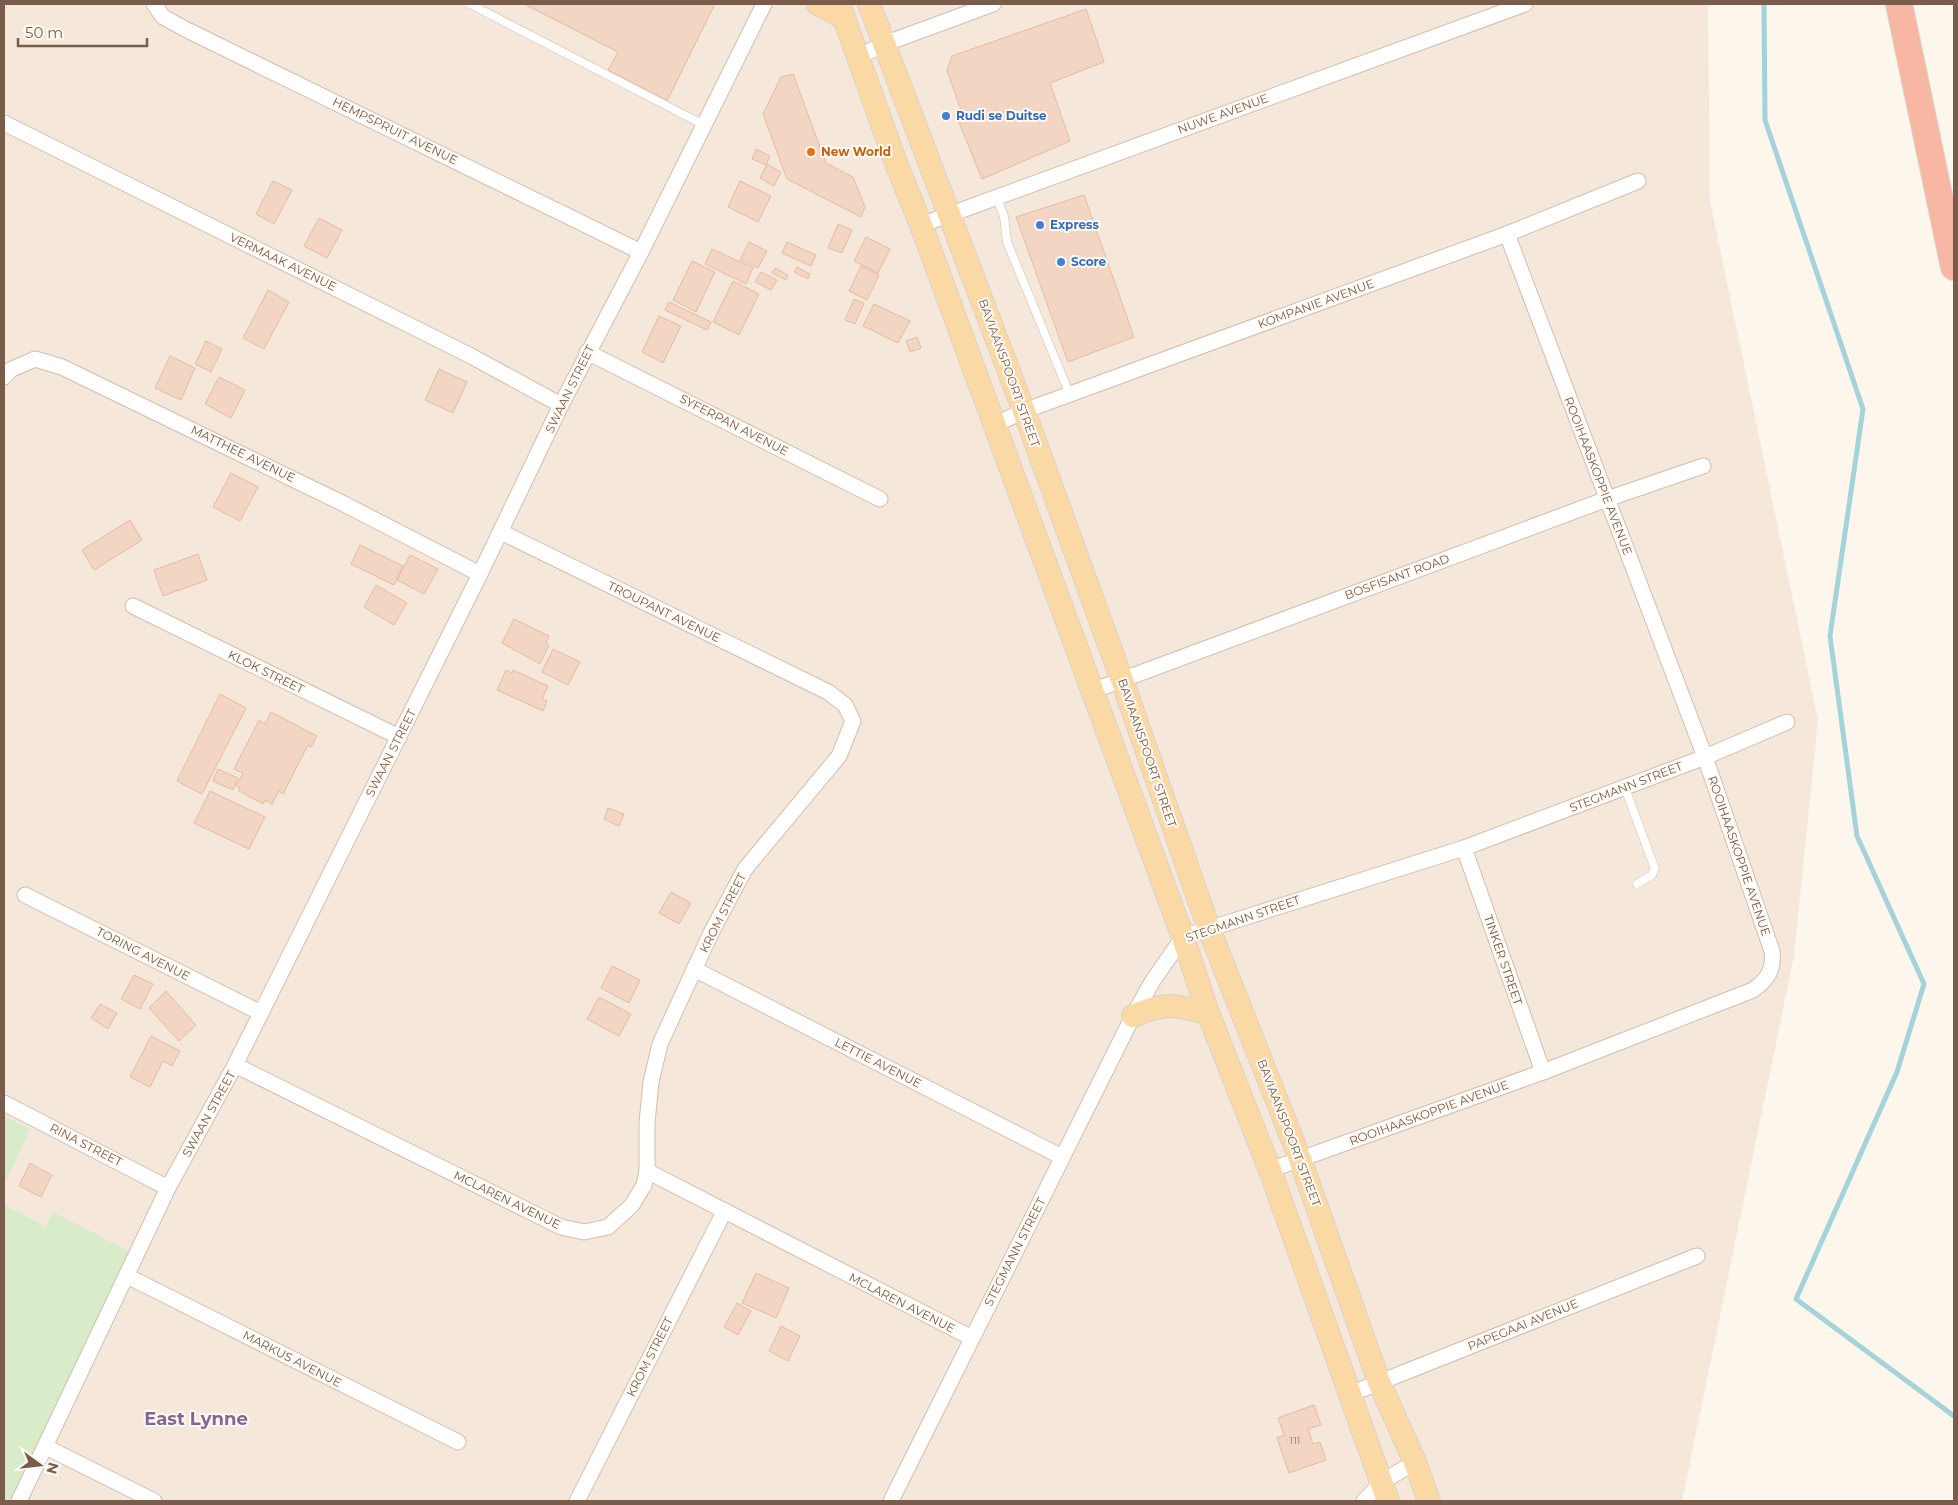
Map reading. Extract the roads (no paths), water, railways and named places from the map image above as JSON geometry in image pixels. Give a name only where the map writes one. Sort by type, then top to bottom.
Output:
[{"type":"highway","points":[[1899,4],[1954,266]]},
{"type":"main road","points":[[818,4],[841,11],[1183,937],[1208,1013],[1270,1170],[1385,1492]]},
{"type":"main road","name":"BAVIAANSPOORT STREET","points":[[870,4],[1024,411],[1122,680],[1209,929],[1300,1159],[1379,1382],[1415,1462],[1429,1501]]},
{"type":"main road","points":[[1134,1016],[1167,1005],[1208,1013]]},
{"type":"street","name":"HEMPSPRUIT AVENUE","points":[[154,4],[163,17],[189,31],[642,252]]},
{"type":"street","name":"SWAAN STREET","points":[[19,1501],[168,1188],[236,1065],[501,532],[587,352],[642,252],[764,4]]},
{"type":"street","points":[[858,57],[884,44],[993,4]]},
{"type":"street","name":"NUWE AVENUE","points":[[921,224],[1524,4]]},
{"type":"street","name":"VERMAAK AVENUE","points":[[4,124],[471,356],[561,405]]},
{"type":"street","name":"KOMPANIE AVENUE","points":[[994,425],[1024,411],[1507,234],[1638,181]]},
{"type":"street","name":"ROOIHAASKOPPIE AVENUE","points":[[1270,1170],[1543,1072],[1753,990],[1764,982],[1774,963],[1772,950],[1705,757],[1507,234]]},
{"type":"street","name":"SYFERPAN AVENUE","points":[[587,352],[880,499]]},
{"type":"street","name":"MATTHEE AVENUE","points":[[4,377],[10,370],[35,359],[62,367],[344,504],[480,574]]},
{"type":"street","name":"BOSFISANT ROAD","points":[[1092,691],[1607,499],[1703,466]]},
{"type":"street","name":"TROUPANT AVENUE","points":[[501,532],[828,692]]},
{"type":"street","name":"KLOK STREET","points":[[133,606],[399,737]]},
{"type":"street","name":"KROM STREET","points":[[648,1171],[647,1123],[651,1082],[660,1044],[694,969],[745,869],[839,756],[853,721],[845,705],[828,692]]},
{"type":"street","name":"STEGMANN STREET","points":[[891,1501],[1134,1016],[1152,982],[1183,937],[1464,848],[1705,757],[1787,722]]},
{"type":"street","name":"TINKER STREET","points":[[1464,848],[1543,1072]]},
{"type":"street","name":"TORING AVENUE","points":[[25,895],[261,1013]]},
{"type":"street","name":"LETTIE AVENUE","points":[[694,969],[1062,1157]]},
{"type":"street","name":"MCLAREN AVENUE","points":[[236,1065],[561,1227],[584,1232],[608,1227],[632,1205],[644,1185],[648,1171],[724,1212],[972,1338]]},
{"type":"street","name":"RINA STREET","points":[[4,1103],[168,1188]]},
{"type":"street","name":"KROM STREET","points":[[577,1501],[724,1212]]},
{"type":"street","name":"PAPEGAAI AVENUE","points":[[1350,1394],[1697,1256]]},
{"type":"street","name":"MARKUS AVENUE","points":[[127,1276],[458,1442]]},
{"type":"street","points":[[46,1447],[154,1501]]},
{"type":"street","points":[[1364,1501],[1385,1492],[1415,1462]]},
{"type":"lane","points":[[470,4],[704,125]]},
{"type":"lane","points":[[996,196],[1004,216],[1007,242],[1070,395]]},
{"type":"lane","points":[[1625,788],[1655,869],[1652,875],[1636,884]]},
{"type":"waterway","points":[[1764,4],[1765,120],[1863,409],[1830,636],[1857,836],[1924,984],[1897,1072],[1796,1299],[1954,1416]]},
{"type":"place","name":"Rudi se Duitse","points":[[946,116]]},
{"type":"place","name":"New World","points":[[811,152]]},
{"type":"place","name":"Express","points":[[1040,225]]},
{"type":"place","name":"Score","points":[[1061,262]]},
{"type":"district","name":"East Lynne","points":[[196,1419]]}]
